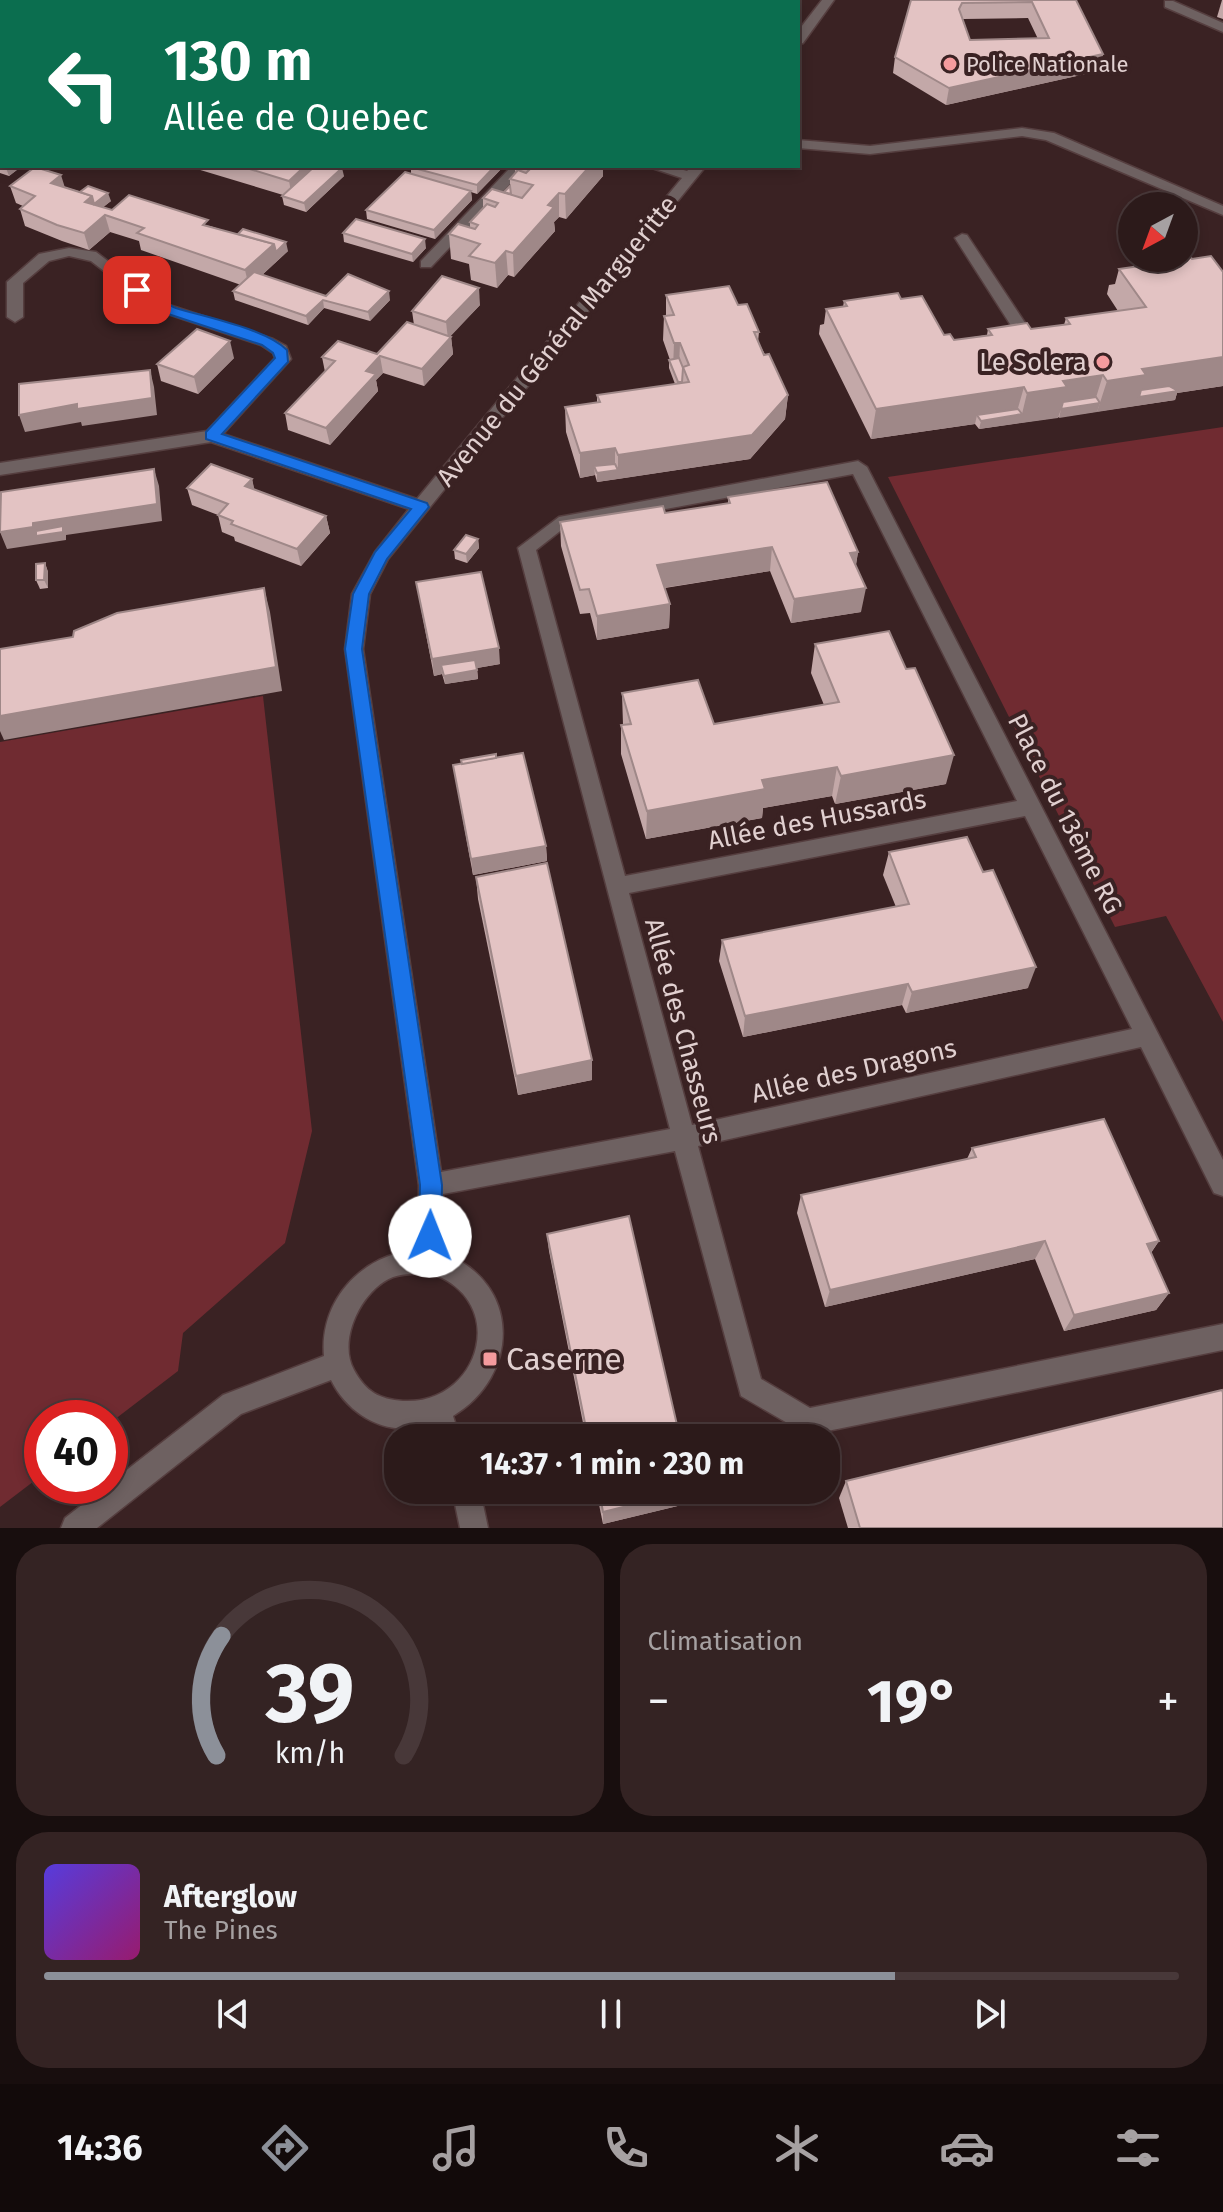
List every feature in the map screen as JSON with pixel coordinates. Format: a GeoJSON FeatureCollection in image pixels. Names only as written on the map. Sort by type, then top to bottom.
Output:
{"type":"FeatureCollection","features":[{"type":"Feature","properties":{"kind":"street"},"geometry":{"type":"LineString","coordinates":[[800,37],[828,0]]}},
{"type":"Feature","properties":{"kind":"street"},"geometry":{"type":"LineString","coordinates":[[1169,4],[1223,28]]}},
{"type":"Feature","properties":{"kind":"street"},"geometry":{"type":"LineString","coordinates":[[800,144],[870,150],[1022,132],[1036,134],[1062,141],[1223,211]]}},
{"type":"Feature","properties":{"kind":"street"},"geometry":{"type":"LineString","coordinates":[[426,264],[518,168]]}},
{"type":"Feature","properties":{"kind":"street"},"geometry":{"type":"LineString","coordinates":[[670,168],[695,171]]}},
{"type":"Feature","properties":{"kind":"street","name":"Avenue du Général Margueritte"},"geometry":{"type":"LineString","coordinates":[[430,1261],[431,1185],[354,649],[361,594],[381,556],[695,171]]}},
{"type":"Feature","properties":{"kind":"street"},"geometry":{"type":"LineString","coordinates":[[962,238],[1027,338]]}},
{"type":"Feature","properties":{"kind":"street"},"geometry":{"type":"LineString","coordinates":[[15,317],[15,282],[44,257],[69,252],[96,257],[158,306],[267,342],[280,350],[283,359],[212,436]]}},
{"type":"Feature","properties":{"kind":"street"},"geometry":{"type":"LineString","coordinates":[[0,469],[212,436],[421,507]]}},
{"type":"Feature","properties":{"kind":"street","name":"Place du 13ème RG"},"geometry":{"type":"LineString","coordinates":[[858,467],[1223,1185]]}},
{"type":"Feature","properties":{"kind":"street","name":"Allée des Chasseurs"},"geometry":{"type":"LineString","coordinates":[[858,467],[559,523],[527,548],[750,1387],[808,1422],[1223,1337]]}},
{"type":"Feature","properties":{"kind":"street","name":"Allée des Hussards"},"geometry":{"type":"LineString","coordinates":[[615,887],[1029,807]]}},
{"type":"Feature","properties":{"kind":"street","name":"Allée des Dragons"},"geometry":{"type":"LineString","coordinates":[[431,1185],[683,1138],[1147,1036]]}},
{"type":"Feature","properties":{"kind":"street"},"geometry":{"type":"LineString","coordinates":[[430,1261],[460,1272],[482,1296],[491,1328],[487,1362],[467,1393],[438,1412],[406,1418],[375,1411],[351,1392],[338,1364],[338,1324],[358,1288],[392,1266],[430,1261]]}},
{"type":"Feature","properties":{"kind":"street"},"geometry":{"type":"LineString","coordinates":[[75,1528],[232,1404],[338,1364]]}},
{"type":"Feature","properties":{"kind":"street"},"geometry":{"type":"LineString","coordinates":[[438,1412],[442,1424]]}},
{"type":"Feature","properties":{"kind":"street"},"geometry":{"type":"LineString","coordinates":[[469,1504],[474,1528]]}},
{"type":"Feature","properties":{"kind":"shaded area"},"geometry":{"type":"Polygon","coordinates":[[[1223,427],[1223,1022],[1166,916],[1115,927],[888,477],[1223,427]]]}},
{"type":"Feature","properties":{"kind":"shaded area"},"geometry":{"type":"Polygon","coordinates":[[[263,696],[312,1131],[285,1243],[183,1333],[178,1371],[128,1409],[128,1400],[24,1400],[24,1489],[0,1507],[0,742],[263,696]]]}},
{"type":"Feature","properties":{"kind":"building"},"geometry":{"type":"Polygon","coordinates":[[[911,0],[1076,0],[1103,54],[949,88],[895,57],[911,0]],[[1032,2],[962,3],[959,9],[970,40],[1049,38],[1032,2]]]}},
{"type":"Feature","properties":{"kind":"building"},"geometry":{"type":"Polygon","coordinates":[[[34,168],[38,168],[61,175],[51,183],[92,196],[85,202],[112,210],[129,195],[208,220],[203,225],[274,244],[245,270],[137,233],[144,228],[105,215],[84,233],[57,225],[20,209],[35,196],[10,186],[34,168]]]}},
{"type":"Feature","properties":{"kind":"building"},"geometry":{"type":"Polygon","coordinates":[[[247,168],[303,168],[289,181],[247,168]]]}},
{"type":"Feature","properties":{"kind":"building"},"geometry":{"type":"Polygon","coordinates":[[[313,168],[342,168],[304,203],[282,196],[313,168]]]}},
{"type":"Feature","properties":{"kind":"building"},"geometry":{"type":"Polygon","coordinates":[[[414,168],[493,168],[477,185],[414,168]]]}},
{"type":"Feature","properties":{"kind":"building"},"geometry":{"type":"Polygon","coordinates":[[[526,168],[588,168],[565,194],[559,193],[548,205],[554,207],[513,253],[506,251],[495,263],[469,256],[480,244],[449,234],[458,224],[475,229],[478,225],[470,222],[487,204],[495,207],[498,203],[483,198],[492,189],[522,198],[533,185],[510,179],[518,170],[526,173],[530,169],[526,168]]]}},
{"type":"Feature","properties":{"kind":"building"},"geometry":{"type":"Polygon","coordinates":[[[405,172],[471,191],[434,230],[366,210],[405,172]]]}},
{"type":"Feature","properties":{"kind":"building"},"geometry":{"type":"Polygon","coordinates":[[[88,186],[108,193],[94,204],[92,196],[80,192],[88,186]]]}},
{"type":"Feature","properties":{"kind":"building"},"geometry":{"type":"Polygon","coordinates":[[[356,219],[425,239],[412,254],[343,233],[356,219]]]}},
{"type":"Feature","properties":{"kind":"building"},"geometry":{"type":"Polygon","coordinates":[[[243,229],[286,242],[276,252],[274,244],[238,234],[243,229]]]}},
{"type":"Feature","properties":{"kind":"building","name":"Le Solera"},"geometry":{"type":"Polygon","coordinates":[[[1211,256],[1223,272],[1223,357],[1142,369],[1146,375],[1107,381],[1103,375],[1063,381],[1067,387],[1027,393],[1024,387],[876,409],[826,309],[847,306],[844,301],[898,293],[901,299],[922,296],[944,335],[950,334],[954,340],[992,335],[988,329],[1027,323],[1031,329],[1070,324],[1066,318],[1146,307],[1121,272],[1198,272],[1198,258],[1211,256]]]}},
{"type":"Feature","properties":{"kind":"building"},"geometry":{"type":"Polygon","coordinates":[[[254,272],[326,296],[348,274],[389,291],[368,312],[323,300],[306,316],[233,291],[254,272]]]}},
{"type":"Feature","properties":{"kind":"building"},"geometry":{"type":"Polygon","coordinates":[[[442,276],[479,288],[446,322],[412,311],[442,276]]]}},
{"type":"Feature","properties":{"kind":"building"},"geometry":{"type":"Polygon","coordinates":[[[729,286],[738,305],[747,304],[759,332],[754,332],[764,355],[769,354],[788,395],[752,435],[618,455],[615,448],[580,453],[565,407],[600,402],[597,395],[689,382],[683,367],[689,365],[680,343],[674,343],[664,316],[674,315],[666,295],[729,286]]]}},
{"type":"Feature","properties":{"kind":"building"},"geometry":{"type":"Polygon","coordinates":[[[407,322],[451,337],[422,369],[380,356],[366,371],[376,374],[326,428],[285,413],[335,361],[322,357],[338,341],[377,354],[407,322]]]}},
{"type":"Feature","properties":{"kind":"building"},"geometry":{"type":"Polygon","coordinates":[[[197,329],[230,341],[194,377],[157,364],[197,329]]]}},
{"type":"Feature","properties":{"kind":"building"},"geometry":{"type":"Polygon","coordinates":[[[679,358],[683,368],[682,382],[678,382],[669,360],[679,358]]]}},
{"type":"Feature","properties":{"kind":"building"},"geometry":{"type":"Polygon","coordinates":[[[150,370],[152,398],[77,409],[77,404],[19,415],[19,384],[150,370]]]}},
{"type":"Feature","properties":{"kind":"building"},"geometry":{"type":"Polygon","coordinates":[[[1169,386],[1178,391],[1139,397],[1141,390],[1169,386]]]}},
{"type":"Feature","properties":{"kind":"building"},"geometry":{"type":"Polygon","coordinates":[[[1096,397],[1100,403],[1061,409],[1063,402],[1096,397]]]}},
{"type":"Feature","properties":{"kind":"building"},"geometry":{"type":"Polygon","coordinates":[[[1018,409],[1022,414],[981,421],[977,415],[1018,409]]]}},
{"type":"Feature","properties":{"kind":"building"},"geometry":{"type":"Polygon","coordinates":[[[211,464],[252,479],[245,486],[326,516],[297,549],[231,524],[233,521],[218,515],[228,504],[187,488],[211,464]]]}},
{"type":"Feature","properties":{"kind":"building"},"geometry":{"type":"Polygon","coordinates":[[[615,464],[618,470],[597,473],[594,466],[615,464]]]}},
{"type":"Feature","properties":{"kind":"building"},"geometry":{"type":"Polygon","coordinates":[[[154,469],[157,504],[33,523],[33,527],[0,532],[1,492],[154,469]]]}},
{"type":"Feature","properties":{"kind":"building"},"geometry":{"type":"Polygon","coordinates":[[[827,482],[858,552],[850,553],[866,588],[794,599],[772,547],[657,565],[670,604],[597,616],[589,589],[580,590],[560,522],[663,506],[665,513],[730,503],[728,497],[827,482]]]}},
{"type":"Feature","properties":{"kind":"building"},"geometry":{"type":"Polygon","coordinates":[[[63,526],[63,532],[36,536],[36,531],[63,526]]]}},
{"type":"Feature","properties":{"kind":"building"},"geometry":{"type":"Polygon","coordinates":[[[466,535],[478,539],[466,554],[454,550],[466,535]]]}},
{"type":"Feature","properties":{"kind":"building"},"geometry":{"type":"Polygon","coordinates":[[[45,563],[44,580],[36,580],[36,564],[45,563]]]}},
{"type":"Feature","properties":{"kind":"building"},"geometry":{"type":"Polygon","coordinates":[[[481,572],[499,648],[432,659],[416,582],[481,572]]]}},
{"type":"Feature","properties":{"kind":"building"},"geometry":{"type":"Polygon","coordinates":[[[264,588],[276,667],[0,716],[0,649],[73,637],[74,631],[117,613],[264,588]]]}},
{"type":"Feature","properties":{"kind":"building"},"geometry":{"type":"Polygon","coordinates":[[[889,631],[906,669],[915,668],[954,755],[841,776],[837,767],[762,780],[765,789],[647,811],[621,725],[631,724],[622,693],[698,680],[714,724],[839,702],[815,644],[889,631]]]}},
{"type":"Feature","properties":{"kind":"building"},"geometry":{"type":"Polygon","coordinates":[[[475,660],[477,670],[444,676],[441,665],[475,660]]]}},
{"type":"Feature","properties":{"kind":"building"},"geometry":{"type":"Polygon","coordinates":[[[523,753],[546,846],[471,859],[453,765],[523,753]]]}},
{"type":"Feature","properties":{"kind":"building"},"geometry":{"type":"Polygon","coordinates":[[[496,754],[496,758],[462,764],[461,760],[496,754]]]}},
{"type":"Feature","properties":{"kind":"building"},"geometry":{"type":"Polygon","coordinates":[[[967,837],[983,872],[993,870],[1036,967],[912,992],[908,984],[745,1016],[722,940],[909,904],[889,852],[967,837]]]}},
{"type":"Feature","properties":{"kind":"building"},"geometry":{"type":"Polygon","coordinates":[[[547,863],[592,1060],[516,1076],[476,877],[547,863]]]}},
{"type":"Feature","properties":{"kind":"building"},"geometry":{"type":"Polygon","coordinates":[[[1104,1119],[1159,1241],[1147,1244],[1169,1293],[1074,1315],[1045,1241],[830,1290],[801,1195],[976,1157],[972,1148],[1104,1119]]]}},
{"type":"Feature","properties":{"kind":"building"},"geometry":{"type":"Polygon","coordinates":[[[629,1216],[677,1424],[585,1424],[547,1234],[629,1216]]]}},
{"type":"Feature","properties":{"kind":"building"},"geometry":{"type":"Polygon","coordinates":[[[1222,1390],[1223,1528],[860,1528],[846,1481],[1222,1390]]]}},
{"type":"Feature","properties":{"kind":"building"},"geometry":{"type":"Polygon","coordinates":[[[602,1504],[635,1504],[603,1512],[602,1504]]]}},
{"type":"Feature","properties":{"kind":"place","name":"Police Nationale"},"geometry":{"type":"Point","coordinates":[950,64]}},
{"type":"Feature","properties":{"kind":"place","name":"Le Solera"},"geometry":{"type":"Point","coordinates":[1103,362]}},
{"type":"Feature","properties":{"kind":"place","name":"Caserne"},"geometry":{"type":"Point","coordinates":[490,1359]}},
{"type":"Feature","properties":{"kind":"route"},"geometry":{"type":"LineString","coordinates":[[137,290],[158,306],[267,342],[280,350],[283,359],[212,436],[421,507],[381,556],[361,594],[354,649],[431,1185],[430,1236]]}}]}
